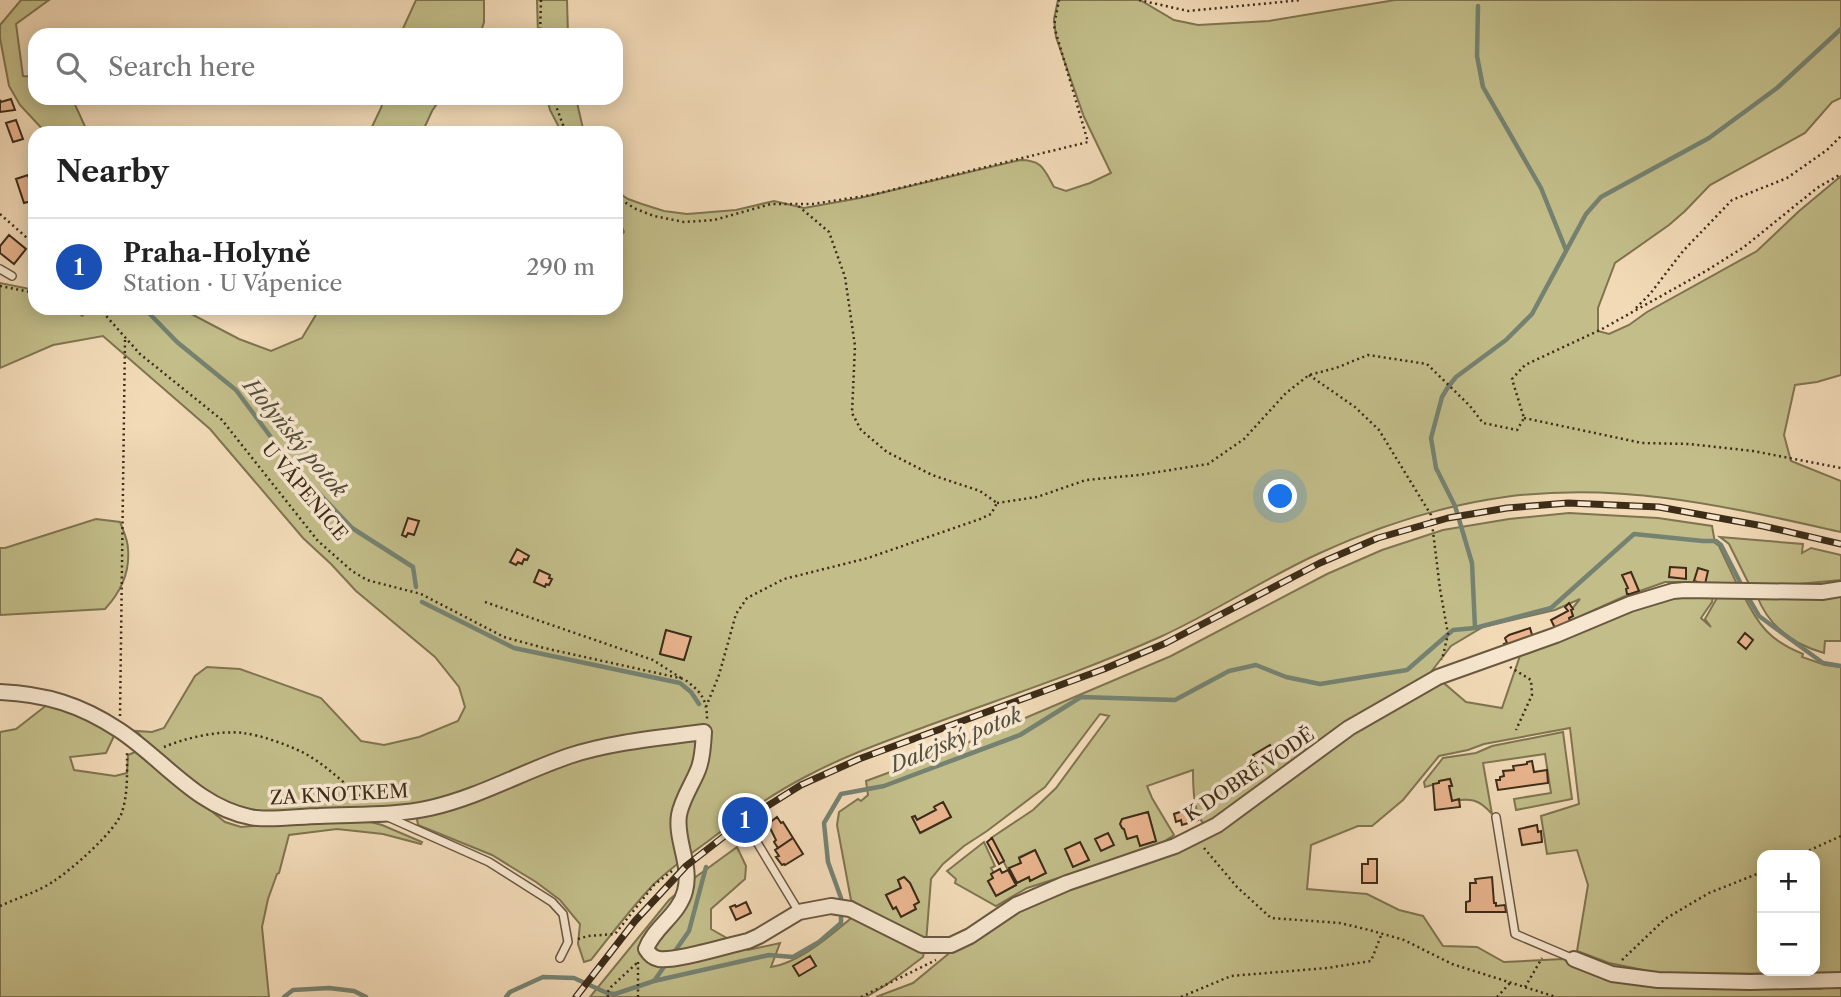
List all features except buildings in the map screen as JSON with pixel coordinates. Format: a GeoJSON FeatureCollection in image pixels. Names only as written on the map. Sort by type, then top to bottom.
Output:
{"type":"FeatureCollection","features":[{"type":"Feature","properties":{"kind":"street","name":"K DOBRÉ VODĚ"},"geometry":{"type":"LineString","coordinates":[[951,945],[970,936],[1016,905],[1067,883],[1175,846],[1217,825],[1349,728],[1438,677],[1556,635],[1630,604],[1673,592],[1822,592],[1841,589]]}},
{"type":"Feature","properties":{"kind":"street","name":"ZA KNOTKEM"},"geometry":{"type":"LineString","coordinates":[[0,692],[34,695],[74,705],[120,731],[204,799],[221,808],[252,818],[400,813],[430,808],[482,792],[570,756],[633,741],[704,732]]}},
{"type":"Feature","properties":{"kind":"street"},"geometry":{"type":"LineString","coordinates":[[704,732],[700,768],[682,804],[679,817],[687,876],[685,891],[668,920],[649,942],[643,958],[671,958],[748,941],[799,912],[831,906],[850,909],[922,945],[951,945]]}},
{"type":"Feature","properties":{"kind":"street"},"geometry":{"type":"LineString","coordinates":[[1574,960],[1612,974],[1671,980],[1841,980]]}},
{"type":"Feature","properties":{"kind":"lane"},"geometry":{"type":"LineString","coordinates":[[0,269],[12,276]]}},
{"type":"Feature","properties":{"kind":"lane"},"geometry":{"type":"LineString","coordinates":[[378,813],[489,862],[552,902],[563,914],[568,942],[560,958]]}},
{"type":"Feature","properties":{"kind":"lane"},"geometry":{"type":"LineString","coordinates":[[1496,817],[1515,933],[1574,960]]}},
{"type":"Feature","properties":{"kind":"lane"},"geometry":{"type":"LineString","coordinates":[[752,834],[799,912]]}},
{"type":"Feature","properties":{"kind":"path"},"geometry":{"type":"LineString","coordinates":[[540,28],[541,0]]}},
{"type":"Feature","properties":{"kind":"path"},"geometry":{"type":"LineString","coordinates":[[623,201],[654,216],[684,222],[714,220],[771,204],[796,205],[872,195],[1088,142],[1054,26],[1059,0]]}},
{"type":"Feature","properties":{"kind":"path"},"geometry":{"type":"LineString","coordinates":[[1139,0],[1188,11],[1302,0]]}},
{"type":"Feature","properties":{"kind":"path"},"geometry":{"type":"LineString","coordinates":[[556,105],[563,126]]}},
{"type":"Feature","properties":{"kind":"path"},"geometry":{"type":"LineString","coordinates":[[1632,313],[1683,251],[1732,200],[1787,178],[1827,150],[1841,136]]}},
{"type":"Feature","properties":{"kind":"path"},"geometry":{"type":"LineString","coordinates":[[796,205],[829,232],[845,276],[855,346],[852,413],[861,430],[887,452],[932,475],[981,491],[997,503],[1037,497],[1086,480],[1208,464],[1244,439],[1286,393],[1309,375],[1368,355],[1427,365],[1470,406],[1483,423],[1517,430],[1524,418],[1511,380],[1525,365],[1602,329],[1706,271],[1744,247],[1817,188],[1841,174]]}},
{"type":"Feature","properties":{"kind":"path"},"geometry":{"type":"LineString","coordinates":[[0,214],[28,240]]}},
{"type":"Feature","properties":{"kind":"path"},"geometry":{"type":"LineString","coordinates":[[0,286],[28,292]]}},
{"type":"Feature","properties":{"kind":"path","name":"U VÁPENICE"},"geometry":{"type":"LineString","coordinates":[[105,315],[140,354],[222,420],[318,541],[352,571],[367,580],[421,594],[505,636],[544,648],[684,679]]}},
{"type":"Feature","properties":{"kind":"path"},"geometry":{"type":"LineString","coordinates":[[0,906],[54,882],[97,845],[115,825],[122,812],[127,779],[127,749],[120,731],[125,337]]}},
{"type":"Feature","properties":{"kind":"path"},"geometry":{"type":"LineString","coordinates":[[1309,375],[1354,407],[1379,430],[1431,515],[1448,634],[1438,677]]}},
{"type":"Feature","properties":{"kind":"path"},"geometry":{"type":"LineString","coordinates":[[1524,418],[1642,443],[1689,444],[1753,451],[1841,468]]}},
{"type":"Feature","properties":{"kind":"path"},"geometry":{"type":"LineString","coordinates":[[706,707],[719,675],[736,614],[747,598],[783,579],[868,558],[979,519],[991,514],[997,503]]}},
{"type":"Feature","properties":{"kind":"path"},"geometry":{"type":"LineString","coordinates":[[485,602],[653,660],[699,690],[707,715],[704,732]]}},
{"type":"Feature","properties":{"kind":"path"},"geometry":{"type":"LineString","coordinates":[[1491,658],[1531,680],[1532,695],[1516,730]]}},
{"type":"Feature","properties":{"kind":"path"},"geometry":{"type":"LineString","coordinates":[[148,754],[174,743],[223,732],[244,733],[305,754],[337,777],[378,813]]}},
{"type":"Feature","properties":{"kind":"path"},"geometry":{"type":"LineString","coordinates":[[1195,836],[1237,887],[1270,918],[1340,923],[1381,933],[1404,940],[1452,964],[1556,997]]}},
{"type":"Feature","properties":{"kind":"path"},"geometry":{"type":"LineString","coordinates":[[1810,850],[1841,836]]}},
{"type":"Feature","properties":{"kind":"path"},"geometry":{"type":"LineString","coordinates":[[588,936],[614,934],[654,886],[685,860]]}},
{"type":"Feature","properties":{"kind":"path"},"geometry":{"type":"LineString","coordinates":[[1612,974],[1623,959],[1665,919],[1709,893],[1757,874]]}},
{"type":"Feature","properties":{"kind":"path"},"geometry":{"type":"LineString","coordinates":[[1181,997],[1231,976],[1327,968],[1371,961],[1381,933]]}},
{"type":"Feature","properties":{"kind":"path"},"geometry":{"type":"LineString","coordinates":[[861,997],[937,959],[951,945]]}},
{"type":"Feature","properties":{"kind":"path"},"geometry":{"type":"LineString","coordinates":[[1525,987],[1547,949]]}},
{"type":"Feature","properties":{"kind":"path"},"geometry":{"type":"LineString","coordinates":[[608,997],[607,993],[611,987],[643,958]]}},
{"type":"Feature","properties":{"kind":"path"},"geometry":{"type":"LineString","coordinates":[[638,997],[643,958]]}},
{"type":"Feature","properties":{"kind":"path"},"geometry":{"type":"LineString","coordinates":[[1497,997],[1511,982]]}},
{"type":"Feature","properties":{"kind":"shaded area"},"geometry":{"type":"Polygon","coordinates":[[[21,0],[49,0],[16,24],[23,76],[28,76],[28,105],[75,105],[85,126],[40,126],[20,105],[9,86],[0,25],[21,0]]]}},
{"type":"Feature","properties":{"kind":"shaded area"},"geometry":{"type":"Polygon","coordinates":[[[416,0],[484,0],[482,28],[403,28],[416,0]]]}},
{"type":"Feature","properties":{"kind":"shaded area"},"geometry":{"type":"Polygon","coordinates":[[[537,0],[567,0],[568,28],[538,28],[537,0]]]}},
{"type":"Feature","properties":{"kind":"shaded area"},"geometry":{"type":"Polygon","coordinates":[[[1058,0],[1140,0],[1174,20],[1198,25],[1269,21],[1395,0],[1841,0],[1841,98],[1832,102],[1805,133],[1710,185],[1669,225],[1615,263],[1598,308],[1598,331],[1609,334],[1629,325],[1647,312],[1757,251],[1841,176],[1841,375],[1795,385],[1784,435],[1791,461],[1841,481],[1841,532],[1674,499],[1591,492],[1548,493],[1481,501],[1387,526],[1300,563],[1160,637],[865,749],[792,784],[742,816],[666,873],[637,903],[591,960],[584,962],[578,944],[580,924],[560,900],[492,855],[418,825],[415,808],[294,813],[235,812],[165,761],[136,731],[152,732],[164,728],[195,676],[207,667],[240,669],[321,698],[361,741],[384,745],[419,737],[458,721],[465,707],[459,687],[435,657],[356,591],[303,538],[210,429],[103,336],[53,345],[0,368],[0,283],[28,289],[28,315],[193,315],[239,339],[271,351],[302,338],[316,315],[623,315],[623,196],[664,211],[687,214],[736,210],[774,201],[804,208],[860,198],[1020,160],[1038,164],[1054,187],[1066,191],[1111,173],[1084,117],[1056,37],[1054,19],[1058,0]],[[666,631],[660,654],[684,660],[690,637],[666,631]]]}},
{"type":"Feature","properties":{"kind":"shaded area"},"geometry":{"type":"Polygon","coordinates":[[[382,105],[436,105],[425,126],[372,126],[382,105]]]}},
{"type":"Feature","properties":{"kind":"shaded area"},"geometry":{"type":"Polygon","coordinates":[[[549,105],[578,105],[582,126],[558,126],[549,105]]]}},
{"type":"Feature","properties":{"kind":"shaded area"},"geometry":{"type":"Polygon","coordinates":[[[1569,513],[1658,518],[1712,526],[1715,543],[1719,546],[1737,584],[1704,586],[1692,582],[1665,582],[1570,621],[1569,618],[1573,616],[1571,610],[1580,599],[1555,610],[1483,627],[1451,646],[1431,672],[1466,702],[1502,708],[1523,647],[1630,604],[1714,590],[1712,602],[1701,618],[1711,627],[1705,619],[1717,598],[1716,595],[1743,594],[1766,631],[1782,644],[1803,654],[1802,657],[1841,667],[1841,974],[1820,974],[1820,850],[1757,850],[1757,974],[1658,973],[1609,963],[1577,951],[1588,885],[1577,850],[1547,854],[1541,816],[1579,804],[1570,728],[1484,744],[1439,756],[1403,800],[1372,826],[1358,826],[1311,845],[1307,889],[1367,894],[1399,910],[1423,916],[1443,946],[1477,947],[1504,962],[1563,959],[1609,981],[1821,989],[1822,986],[1841,985],[1841,997],[876,997],[913,983],[970,936],[1016,905],[1195,836],[1313,746],[1206,827],[1196,808],[1193,770],[1147,786],[1174,835],[1156,847],[1027,888],[996,906],[955,883],[956,879],[947,871],[984,842],[995,866],[991,868],[993,878],[988,881],[996,896],[1016,885],[991,838],[1033,810],[1056,788],[1109,716],[1100,714],[1045,787],[964,846],[943,864],[931,879],[926,943],[851,900],[837,825],[839,812],[868,795],[866,781],[950,750],[1171,656],[1327,574],[1382,550],[1443,530],[1569,513]],[[943,802],[935,806],[936,810],[917,820],[915,816],[912,817],[921,833],[951,817],[943,802]],[[1148,812],[1122,819],[1122,828],[1137,836],[1140,845],[1156,841],[1148,812]],[[1035,850],[1019,857],[1021,863],[1010,868],[1017,883],[1029,877],[1030,880],[1043,867],[1035,850]],[[904,877],[898,880],[901,888],[886,895],[893,909],[919,902],[910,883],[904,877]]]}},
{"type":"Feature","properties":{"kind":"shaded area"},"geometry":{"type":"Polygon","coordinates":[[[96,519],[120,522],[128,546],[123,582],[105,609],[0,615],[0,548],[96,519]]]}},
{"type":"Feature","properties":{"kind":"shaded area"},"geometry":{"type":"Polygon","coordinates":[[[1720,537],[1803,544],[1802,553],[1811,548],[1841,555],[1841,580],[1798,584],[1749,584],[1729,544],[1720,537]]]}},
{"type":"Feature","properties":{"kind":"shaded area"},"geometry":{"type":"Polygon","coordinates":[[[1841,591],[1841,641],[1825,641],[1824,653],[1802,645],[1783,633],[1768,617],[1757,596],[1841,591]]]}},
{"type":"Feature","properties":{"kind":"shaded area"},"geometry":{"type":"Polygon","coordinates":[[[48,704],[99,721],[114,736],[106,753],[70,757],[74,770],[115,776],[127,773],[128,755],[135,752],[225,822],[241,827],[356,818],[382,825],[422,842],[421,844],[383,834],[337,829],[289,835],[279,873],[268,899],[262,927],[269,997],[0,997],[0,732],[16,729],[48,704]]]}},
{"type":"Feature","properties":{"kind":"shaded area"},"geometry":{"type":"Polygon","coordinates":[[[1563,732],[1572,799],[1516,810],[1514,799],[1551,793],[1545,754],[1483,763],[1492,814],[1474,801],[1452,801],[1450,779],[1425,787],[1424,782],[1443,758],[1476,753],[1492,746],[1563,732]]]}},
{"type":"Feature","properties":{"kind":"shaded area"},"geometry":{"type":"Polygon","coordinates":[[[737,847],[746,866],[745,879],[711,909],[711,929],[748,950],[780,943],[771,967],[794,960],[857,913],[924,952],[923,957],[866,997],[590,997],[669,900],[737,847]]]}},
{"type":"Feature","properties":{"kind":"waterway"},"geometry":{"type":"LineString","coordinates":[[1478,6],[1477,56],[1483,87],[1541,188],[1566,250]]}},
{"type":"Feature","properties":{"kind":"waterway"},"geometry":{"type":"LineString","coordinates":[[1475,628],[1472,563],[1455,506],[1436,468],[1431,438],[1442,397],[1448,387],[1456,377],[1506,340],[1532,314],[1586,214],[1601,197],[1709,138],[1777,88],[1841,29]]}},
{"type":"Feature","properties":{"kind":"waterway","name":"Holyňský potok"},"geometry":{"type":"LineString","coordinates":[[151,315],[177,342],[236,390],[290,463],[352,528],[413,567],[416,587]]}},
{"type":"Feature","properties":{"kind":"waterway","name":"Dalejský potok"},"geometry":{"type":"LineString","coordinates":[[506,997],[510,992],[543,977],[574,978],[615,994],[654,981],[769,955],[793,957],[819,942],[841,923],[841,898],[828,862],[824,823],[841,794],[884,786],[1020,735],[1081,697],[1175,700],[1229,671],[1256,665],[1286,677],[1320,684],[1407,670],[1453,630],[1475,628],[1551,608],[1634,534],[1716,541],[1721,545],[1741,584]]}},
{"type":"Feature","properties":{"kind":"waterway","name":"Dalejský potok"},"geometry":{"type":"LineString","coordinates":[[1749,599],[1759,616],[1823,663],[1841,666]]}},
{"type":"Feature","properties":{"kind":"waterway","name":"Holyňský potok"},"geometry":{"type":"LineString","coordinates":[[422,602],[514,648],[680,683],[691,692],[699,704]]}},
{"type":"Feature","properties":{"kind":"waterway","name":"Holyňský potok"},"geometry":{"type":"LineString","coordinates":[[673,954],[689,931],[706,867]]}},
{"type":"Feature","properties":{"kind":"waterway","name":"Holyňský potok"},"geometry":{"type":"LineString","coordinates":[[654,981],[666,964]]}},
{"type":"Feature","properties":{"kind":"waterway","name":"Dalejský potok"},"geometry":{"type":"LineString","coordinates":[[284,997],[293,990],[329,988],[354,991],[366,997]]}},
{"type":"Feature","properties":{"kind":"railway"},"geometry":{"type":"LineString","coordinates":[[576,997],[635,921],[686,866],[745,820],[801,785],[859,759],[1104,669],[1166,643],[1320,563],[1378,538],[1448,518],[1507,508],[1568,503],[1659,507],[1841,544]]}},
{"type":"Feature","properties":{"kind":"place","name":"Praha-Holyně"},"geometry":{"type":"Point","coordinates":[745,820]}}]}
